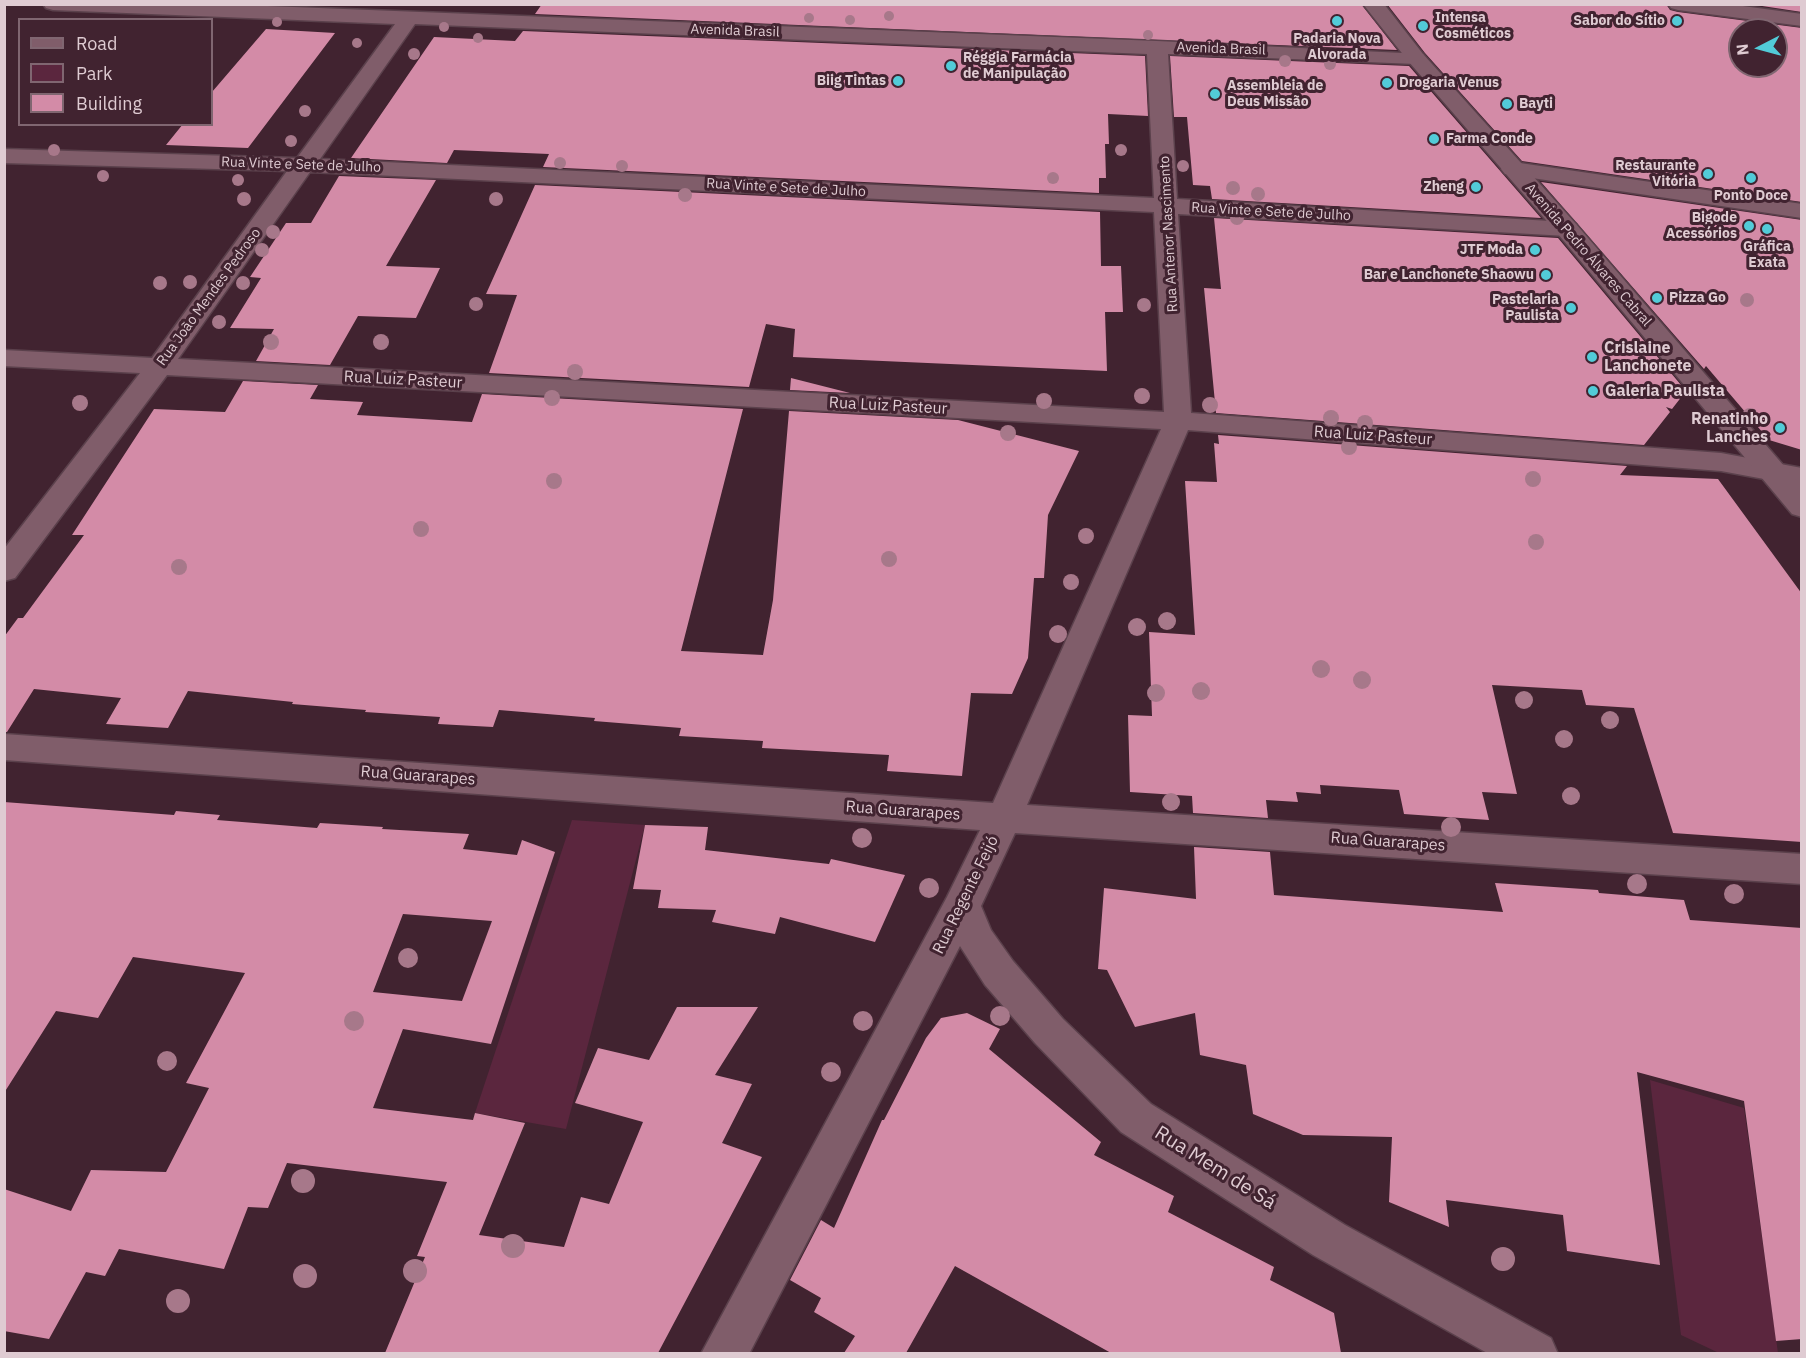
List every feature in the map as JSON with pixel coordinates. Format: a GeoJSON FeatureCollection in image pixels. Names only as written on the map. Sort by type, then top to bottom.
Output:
{"type":"FeatureCollection","features":[{"type":"Feature","properties":{"kind":"street","name":"Avenida Brasil"},"geometry":{"type":"LineString","coordinates":[[54,4],[255,9],[409,18],[1416,58]]}},
{"type":"Feature","properties":{"kind":"street","name":"Avenida Pedro Álvares Cabral"},"geometry":{"type":"LineString","coordinates":[[1373,4],[1416,58],[1567,229],[1802,507]]}},
{"type":"Feature","properties":{"kind":"street"},"geometry":{"type":"LineString","coordinates":[[1678,4],[1802,20]]}},
{"type":"Feature","properties":{"kind":"street","name":"Rua João Mendes Pedroso"},"geometry":{"type":"LineString","coordinates":[[4,572],[159,367],[409,18]]}},
{"type":"Feature","properties":{"kind":"street","name":"Rua Antenor Nascimento"},"geometry":{"type":"LineString","coordinates":[[1157,47],[1168,206],[1178,421]]}},
{"type":"Feature","properties":{"kind":"street","name":"Rua Vinte e Sete de Julho"},"geometry":{"type":"LineString","coordinates":[[4,156],[304,165],[1168,206],[1567,229]]}},
{"type":"Feature","properties":{"kind":"street"},"geometry":{"type":"LineString","coordinates":[[1513,169],[1802,211]]}},
{"type":"Feature","properties":{"kind":"street","name":"Rua Luiz Pasteur"},"geometry":{"type":"LineString","coordinates":[[4,358],[1178,421],[1721,462],[1770,469],[1802,477]]}},
{"type":"Feature","properties":{"kind":"street","name":"Rua Regente Feijó"},"geometry":{"type":"LineString","coordinates":[[724,1353],[962,906],[1004,818],[1178,421]]}},
{"type":"Feature","properties":{"kind":"street","name":"Rua Guararapes"},"geometry":{"type":"LineString","coordinates":[[4,747],[1004,818],[1802,868]]}},
{"type":"Feature","properties":{"kind":"street","name":"Rua Mem de Sá"},"geometry":{"type":"LineString","coordinates":[[962,906],[976,939],[999,973],[1049,1031],[1136,1118],[1329,1240],[1535,1353]]}},
{"type":"Feature","properties":{"kind":"green space"},"geometry":{"type":"Polygon","coordinates":[[[572,820],[645,825],[566,1129],[475,1113],[572,820]]]}},
{"type":"Feature","properties":{"kind":"green space"},"geometry":{"type":"Polygon","coordinates":[[[1650,1080],[1744,1108],[1778,1353],[1719,1353],[1681,1335],[1650,1080]]]}},
{"type":"Feature","properties":{"kind":"building"},"geometry":{"type":"Polygon","coordinates":[[[542,4],[1361,4],[1397,50],[535,14],[542,4]]]}},
{"type":"Feature","properties":{"kind":"building"},"geometry":{"type":"Polygon","coordinates":[[[1387,4],[1666,4],[1670,10],[1678,12],[1728,18],[1728,78],[1788,78],[1788,26],[1802,28],[1802,202],[1522,161],[1425,53],[1387,4]]]}},
{"type":"Feature","properties":{"kind":"building"},"geometry":{"type":"Polygon","coordinates":[[[1749,4],[1802,4],[1802,12],[1749,4]]]}},
{"type":"Feature","properties":{"kind":"building"},"geometry":{"type":"Polygon","coordinates":[[[266,29],[335,33],[248,148],[166,145],[181,126],[213,126],[213,91],[266,29]]]}},
{"type":"Feature","properties":{"kind":"building"},"geometry":{"type":"Polygon","coordinates":[[[523,31],[1145,56],[1148,116],[1108,114],[1109,144],[1105,144],[1106,178],[1099,178],[1099,193],[543,167],[549,154],[454,150],[447,163],[351,158],[434,37],[515,41],[523,31]]]}},
{"type":"Feature","properties":{"kind":"building"},"geometry":{"type":"Polygon","coordinates":[[[1170,56],[1409,66],[1541,218],[1212,199],[1210,186],[1193,185],[1187,117],[1174,117],[1170,56]]]}},
{"type":"Feature","properties":{"kind":"building"},"geometry":{"type":"Polygon","coordinates":[[[339,176],[436,180],[386,266],[440,268],[416,318],[358,316],[330,365],[256,361],[274,329],[230,328],[261,278],[250,277],[286,223],[311,223],[339,176]]]}},
{"type":"Feature","properties":{"kind":"building"},"geometry":{"type":"Polygon","coordinates":[[[1541,182],[1802,220],[1802,450],[1769,440],[1541,182]]]}},
{"type":"Feature","properties":{"kind":"building"},"geometry":{"type":"Polygon","coordinates":[[[535,185],[1100,212],[1101,266],[1121,266],[1123,312],[1105,312],[1107,371],[793,357],[795,329],[766,324],[749,387],[489,373],[517,295],[486,294],[535,185]]]}},
{"type":"Feature","properties":{"kind":"building"},"geometry":{"type":"Polygon","coordinates":[[[1214,218],[1558,238],[1686,391],[1672,409],[1666,407],[1670,412],[1644,445],[1216,413],[1204,288],[1221,289],[1214,218]]]}},
{"type":"Feature","properties":{"kind":"building"},"geometry":{"type":"Polygon","coordinates":[[[791,378],[850,393],[790,390],[791,378]]]}},
{"type":"Feature","properties":{"kind":"building"},"geometry":{"type":"Polygon","coordinates":[[[243,381],[318,385],[310,399],[363,402],[357,415],[472,422],[482,394],[743,409],[681,651],[763,655],[773,600],[789,411],[958,420],[1079,451],[1048,515],[1044,578],[1034,578],[1028,658],[1012,694],[971,693],[962,776],[887,771],[889,755],[762,748],[763,741],[679,736],[681,728],[594,721],[595,718],[499,710],[493,727],[438,724],[440,717],[365,712],[366,710],[292,704],[293,702],[188,691],[168,728],[106,724],[121,698],[34,689],[7,732],[4,732],[4,637],[18,618],[23,618],[84,535],[72,535],[154,409],[225,412],[243,381]]]}},
{"type":"Feature","properties":{"kind":"building"},"geometry":{"type":"Polygon","coordinates":[[[1218,435],[1627,466],[1620,475],[1718,479],[1802,594],[1802,842],[1673,833],[1634,708],[1586,705],[1582,690],[1492,685],[1517,794],[1482,792],[1489,820],[1404,814],[1399,790],[1320,785],[1321,794],[1296,792],[1298,802],[1266,800],[1268,818],[1193,813],[1192,796],[1130,792],[1128,715],[1152,716],[1149,632],[1195,635],[1185,481],[1217,482],[1214,443],[1219,444],[1218,435]]]}},
{"type":"Feature","properties":{"kind":"building"},"geometry":{"type":"Polygon","coordinates":[[[4,802],[174,815],[176,811],[220,815],[217,820],[317,828],[320,823],[469,834],[463,849],[517,855],[522,840],[555,852],[491,1044],[403,1029],[373,1108],[473,1120],[475,1113],[525,1123],[479,1235],[564,1247],[581,1197],[609,1204],[643,1122],[575,1103],[598,1048],[649,1060],[677,1007],[758,1007],[715,1075],[752,1084],[722,1143],[762,1157],[658,1353],[385,1353],[425,1257],[417,1256],[447,1182],[287,1163],[268,1208],[248,1207],[224,1269],[119,1249],[105,1276],[86,1272],[49,1339],[4,1331],[4,1189],[71,1211],[91,1170],[166,1172],[209,1088],[186,1083],[245,973],[133,957],[98,1018],[56,1011],[4,1093],[4,802]],[[403,914],[373,992],[462,1001],[492,921],[403,914]]]}},
{"type":"Feature","properties":{"kind":"building"},"geometry":{"type":"Polygon","coordinates":[[[645,825],[708,827],[705,850],[829,864],[831,859],[905,875],[875,942],[780,917],[775,934],[712,922],[716,910],[658,908],[661,890],[633,889],[645,825]]]}},
{"type":"Feature","properties":{"kind":"building"},"geometry":{"type":"Polygon","coordinates":[[[1194,847],[1270,852],[1274,895],[1503,912],[1495,883],[1598,890],[1599,893],[1684,900],[1690,920],[1802,928],[1802,1339],[1776,1341],[1744,1101],[1637,1072],[1660,1265],[1567,1251],[1563,1215],[1446,1200],[1449,1227],[1389,1202],[1392,1137],[1303,1135],[1253,1114],[1246,1065],[1200,1055],[1195,1013],[1135,1027],[1107,970],[1098,969],[1104,888],[1196,899],[1194,847]]]}},
{"type":"Feature","properties":{"kind":"building"},"geometry":{"type":"Polygon","coordinates":[[[967,1013],[1000,1029],[989,1049],[1101,1142],[1094,1155],[1174,1196],[1168,1212],[1274,1267],[1270,1280],[1334,1313],[1341,1353],[1111,1353],[955,1266],[906,1353],[844,1353],[855,1336],[814,1312],[821,1298],[790,1280],[821,1220],[834,1228],[882,1120],[926,1038],[941,1018],[967,1013]]]}},
{"type":"Feature","properties":{"kind":"place","name":"Padaria Nova Alvorada"},"geometry":{"type":"Point","coordinates":[1337,21]}},
{"type":"Feature","properties":{"kind":"place","name":"Sabor do Sítio"},"geometry":{"type":"Point","coordinates":[1677,21]}},
{"type":"Feature","properties":{"kind":"place","name":"Intensa Cosméticos"},"geometry":{"type":"Point","coordinates":[1423,26]}},
{"type":"Feature","properties":{"kind":"place","name":"Réggia Farmácia de Manipulação"},"geometry":{"type":"Point","coordinates":[951,66]}},
{"type":"Feature","properties":{"kind":"place","name":"Biig Tintas"},"geometry":{"type":"Point","coordinates":[898,81]}},
{"type":"Feature","properties":{"kind":"place","name":"Drogaria Venus"},"geometry":{"type":"Point","coordinates":[1387,83]}},
{"type":"Feature","properties":{"kind":"place","name":"Assembleia de Deus Missão"},"geometry":{"type":"Point","coordinates":[1215,94]}},
{"type":"Feature","properties":{"kind":"place","name":"Bayti"},"geometry":{"type":"Point","coordinates":[1507,104]}},
{"type":"Feature","properties":{"kind":"place","name":"Farma Conde"},"geometry":{"type":"Point","coordinates":[1434,139]}},
{"type":"Feature","properties":{"kind":"place","name":"Restaurante Vitória"},"geometry":{"type":"Point","coordinates":[1708,174]}},
{"type":"Feature","properties":{"kind":"place","name":"Ponto Doce"},"geometry":{"type":"Point","coordinates":[1751,178]}},
{"type":"Feature","properties":{"kind":"place","name":"Zheng"},"geometry":{"type":"Point","coordinates":[1476,187]}},
{"type":"Feature","properties":{"kind":"place","name":"Bigode Acessórios"},"geometry":{"type":"Point","coordinates":[1749,226]}},
{"type":"Feature","properties":{"kind":"place","name":"Gráfica Exata"},"geometry":{"type":"Point","coordinates":[1767,229]}},
{"type":"Feature","properties":{"kind":"place","name":"JTF Moda"},"geometry":{"type":"Point","coordinates":[1535,250]}},
{"type":"Feature","properties":{"kind":"place","name":"Bar e Lanchonete Shaowu"},"geometry":{"type":"Point","coordinates":[1546,275]}},
{"type":"Feature","properties":{"kind":"place","name":"Pizza Go"},"geometry":{"type":"Point","coordinates":[1657,298]}},
{"type":"Feature","properties":{"kind":"place","name":"Pastelaria Paulista"},"geometry":{"type":"Point","coordinates":[1571,308]}},
{"type":"Feature","properties":{"kind":"place","name":"Crislaine Lanchonete"},"geometry":{"type":"Point","coordinates":[1592,357]}},
{"type":"Feature","properties":{"kind":"place","name":"Galeria Paulista"},"geometry":{"type":"Point","coordinates":[1593,391]}},
{"type":"Feature","properties":{"kind":"place","name":"Renatinho Lanches"},"geometry":{"type":"Point","coordinates":[1780,428]}}]}
